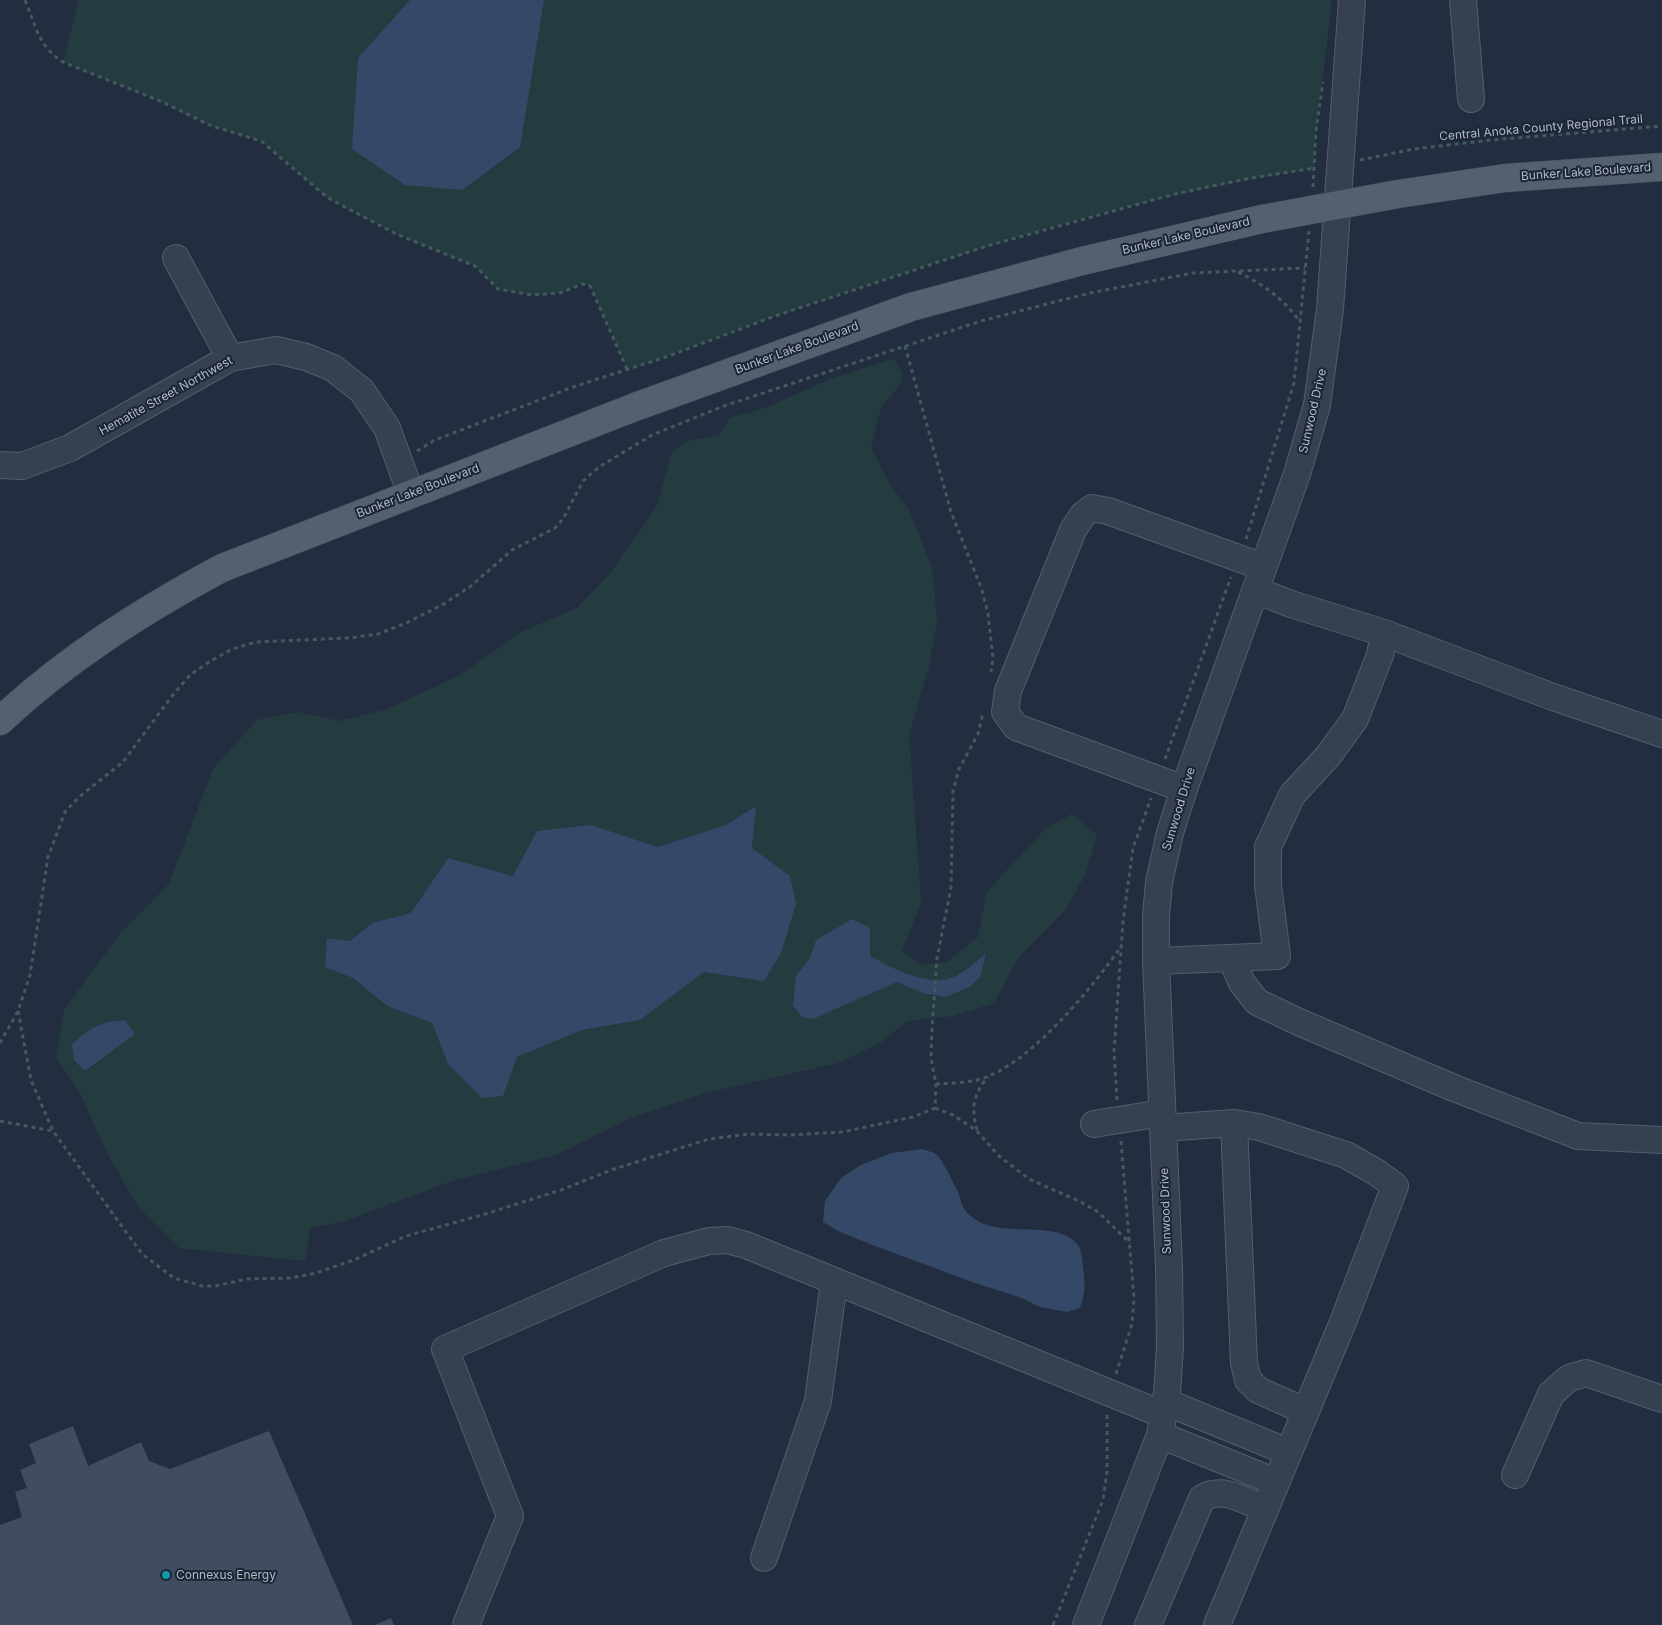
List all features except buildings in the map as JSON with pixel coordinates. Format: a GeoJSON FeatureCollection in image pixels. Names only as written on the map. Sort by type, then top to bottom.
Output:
{"type":"FeatureCollection","features":[{"type":"Feature","properties":{"kind":"main road","name":"Bunker Lake Boulevard"},"geometry":{"type":"LineString","coordinates":[[0,721],[86,650],[170,596],[231,565],[644,404],[911,307],[1082,261],[1200,232],[1398,194],[1505,178],[1662,167]]}},
{"type":"Feature","properties":{"kind":"street","name":"Sunwood Drive"},"geometry":{"type":"LineString","coordinates":[[1086,1625],[1164,1418],[1170,1347],[1156,961],[1159,882],[1170,833],[1184,789],[1306,447],[1317,404],[1330,309],[1352,0]]}},
{"type":"Feature","properties":{"kind":"street"},"geometry":{"type":"LineString","coordinates":[[1463,0],[1471,99]]}},
{"type":"Feature","properties":{"kind":"street"},"geometry":{"type":"LineString","coordinates":[[176,258],[230,358]]}},
{"type":"Feature","properties":{"kind":"street","name":"Hematite Street Northwest"},"geometry":{"type":"LineString","coordinates":[[0,465],[22,466],[70,448],[230,358],[276,350],[306,357],[333,368],[362,391],[376,408],[387,428],[411,494]]}},
{"type":"Feature","properties":{"kind":"street"},"geometry":{"type":"LineString","coordinates":[[1184,789],[1016,727],[1005,712],[1008,691],[1073,530],[1083,515],[1092,508],[1108,511],[1259,579],[1291,604],[1384,633],[1553,697],[1662,734]]}},
{"type":"Feature","properties":{"kind":"street"},"geometry":{"type":"LineString","coordinates":[[1156,961],[1277,956],[1268,885],[1268,847],[1292,795],[1328,756],[1355,719],[1380,655],[1384,633]]}},
{"type":"Feature","properties":{"kind":"street"},"geometry":{"type":"LineString","coordinates":[[1231,958],[1242,983],[1257,1002],[1301,1023],[1454,1088],[1578,1136],[1662,1140]]}},
{"type":"Feature","properties":{"kind":"street"},"geometry":{"type":"LineString","coordinates":[[1094,1124],[1163,1121],[1259,1127],[1346,1155],[1376,1172],[1395,1186],[1217,1625]]}},
{"type":"Feature","properties":{"kind":"street"},"geometry":{"type":"LineString","coordinates":[[1234,1124],[1244,1364],[1248,1380],[1258,1390],[1305,1411]]}},
{"type":"Feature","properties":{"kind":"street"},"geometry":{"type":"LineString","coordinates":[[466,1625],[510,1516],[445,1349],[664,1252],[709,1241],[727,1240],[746,1245],[1164,1418],[1276,1482]]}},
{"type":"Feature","properties":{"kind":"street"},"geometry":{"type":"LineString","coordinates":[[764,1558],[818,1401],[834,1281]]}},
{"type":"Feature","properties":{"kind":"street"},"geometry":{"type":"LineString","coordinates":[[1515,1475],[1551,1394],[1569,1378],[1586,1373],[1662,1399]]}},
{"type":"Feature","properties":{"kind":"street"},"geometry":{"type":"LineString","coordinates":[[1164,1418],[1288,1452]]}},
{"type":"Feature","properties":{"kind":"street"},"geometry":{"type":"LineString","coordinates":[[1148,1625],[1202,1498],[1213,1492],[1229,1494],[1265,1509]]}},
{"type":"Feature","properties":{"kind":"path"},"geometry":{"type":"LineString","coordinates":[[25,0],[41,42],[55,57],[63,62],[173,107],[212,126],[261,141],[271,147],[305,181],[328,198],[396,234],[476,266],[498,289],[531,295],[560,293],[582,284],[590,286],[627,369]]}},
{"type":"Feature","properties":{"kind":"path","name":"Central Anoka County Regional Trail"},"geometry":{"type":"LineString","coordinates":[[1364,159],[1414,149],[1491,140],[1662,126]]}},
{"type":"Feature","properties":{"kind":"path"},"geometry":{"type":"LineString","coordinates":[[400,462],[436,440],[775,316],[920,268],[1068,222],[1184,192],[1251,178],[1314,169]]}},
{"type":"Feature","properties":{"kind":"path"},"geometry":{"type":"LineString","coordinates":[[0,1043],[18,1011],[30,975],[48,857],[65,812],[79,797],[123,762],[190,675],[232,649],[256,642],[349,638],[378,634],[404,624],[442,605],[471,586],[512,550],[555,528],[563,519],[584,482],[598,467],[652,435],[724,406],[981,321],[1090,293],[1193,273],[1304,268],[1308,243]]}},
{"type":"Feature","properties":{"kind":"path"},"geometry":{"type":"LineString","coordinates":[[1238,272],[1266,287],[1278,296],[1300,322]]}},
{"type":"Feature","properties":{"kind":"path"},"geometry":{"type":"LineString","coordinates":[[904,346],[951,512],[982,590],[988,614],[993,658],[990,677]]}},
{"type":"Feature","properties":{"kind":"path"},"geometry":{"type":"LineString","coordinates":[[934,1108],[936,1084],[932,1058],[932,1028],[937,958],[951,888],[953,792],[959,769],[978,734],[985,705]]}},
{"type":"Feature","properties":{"kind":"path"},"geometry":{"type":"LineString","coordinates":[[977,1131],[973,1101],[981,1086],[989,1076],[1016,1059],[1074,1007],[1098,979],[1120,948]]}},
{"type":"Feature","properties":{"kind":"path"},"geometry":{"type":"LineString","coordinates":[[18,1011],[31,1080],[53,1132],[142,1254],[174,1278],[188,1284],[215,1286],[247,1279],[291,1278],[316,1273],[354,1260],[406,1236],[561,1190],[611,1170],[709,1139],[748,1134],[808,1135],[842,1132],[913,1117],[934,1108],[953,1115],[977,1131],[1013,1169],[1045,1187],[1082,1202],[1098,1212],[1130,1243]]}},
{"type":"Feature","properties":{"kind":"path"},"geometry":{"type":"LineString","coordinates":[[936,1084],[989,1076]]}},
{"type":"Feature","properties":{"kind":"path"},"geometry":{"type":"LineString","coordinates":[[0,1120],[53,1132]]}},
{"type":"Feature","properties":{"kind":"path"},"geometry":{"type":"LineString","coordinates":[[1053,1625],[1103,1500],[1107,1471],[1107,1408]]}},
{"type":"Feature","properties":{"kind":"green space"},"geometry":{"type":"Polygon","coordinates":[[[79,0],[1332,0],[1316,131],[1314,169],[1177,195],[1042,230],[842,294],[627,369],[590,286],[582,284],[560,293],[531,295],[498,289],[475,266],[396,234],[328,198],[261,141],[212,126],[160,101],[63,62],[79,0]]]}},
{"type":"Feature","properties":{"kind":"green space"},"geometry":{"type":"Polygon","coordinates":[[[893,359],[903,373],[900,385],[881,407],[871,447],[889,483],[910,512],[932,568],[937,621],[929,666],[909,735],[921,902],[902,951],[922,965],[947,962],[978,937],[987,892],[1046,828],[1072,814],[1097,835],[1085,875],[1065,910],[1018,958],[994,1003],[953,1016],[907,1021],[883,1041],[838,1063],[705,1093],[633,1117],[556,1155],[452,1181],[342,1222],[310,1228],[305,1261],[179,1248],[139,1208],[105,1149],[81,1095],[56,1057],[64,1010],[120,934],[169,884],[213,769],[257,720],[298,712],[339,721],[385,710],[460,675],[521,632],[577,608],[609,575],[657,506],[672,452],[688,441],[719,435],[730,418],[768,407],[828,380],[893,359]],[[755,806],[726,825],[658,847],[591,825],[514,876],[448,858],[411,913],[372,923],[350,941],[327,938],[325,967],[353,978],[387,1006],[432,1023],[448,1064],[503,1096],[517,1057],[582,1030],[640,1020],[704,972],[764,981],[790,876],[752,848],[755,806]],[[870,928],[810,958],[796,976],[813,1019],[897,982],[922,993],[946,997],[985,954],[950,978],[930,980],[919,978],[908,975],[870,956],[870,928]],[[125,1020],[86,1071],[134,1034],[125,1020]]]}},
{"type":"Feature","properties":{"kind":"water"},"geometry":{"type":"Polygon","coordinates":[[[410,0],[544,0],[520,147],[462,190],[405,185],[352,149],[358,58],[410,0]]]}},
{"type":"Feature","properties":{"kind":"water"},"geometry":{"type":"Polygon","coordinates":[[[756,806],[752,848],[790,876],[796,904],[781,953],[764,981],[704,972],[640,1020],[582,1030],[517,1057],[503,1096],[482,1098],[448,1064],[432,1023],[387,1006],[353,978],[325,967],[327,938],[350,941],[372,923],[411,913],[448,858],[513,876],[537,831],[591,825],[658,847],[726,825],[756,806]]]}},
{"type":"Feature","properties":{"kind":"water"},"geometry":{"type":"Polygon","coordinates":[[[852,919],[870,928],[870,956],[898,970],[927,979],[947,979],[963,972],[986,953],[980,977],[969,987],[946,997],[922,993],[897,982],[813,1019],[802,1017],[793,1005],[796,976],[810,958],[816,940],[852,919]]]}},
{"type":"Feature","properties":{"kind":"water"},"geometry":{"type":"Polygon","coordinates":[[[125,1020],[135,1034],[85,1071],[74,1060],[72,1045],[84,1034],[96,1026],[125,1020]]]}},
{"type":"Feature","properties":{"kind":"water"},"geometry":{"type":"Polygon","coordinates":[[[923,1149],[937,1155],[958,1192],[965,1210],[977,1220],[991,1226],[1006,1229],[1054,1232],[1067,1236],[1078,1245],[1082,1256],[1085,1283],[1080,1308],[1067,1312],[1040,1307],[1022,1298],[975,1283],[875,1246],[838,1231],[823,1222],[825,1201],[841,1178],[861,1165],[892,1153],[923,1149]]]}},
{"type":"Feature","properties":{"kind":"place","name":"Connexus Energy"},"geometry":{"type":"Point","coordinates":[166,1575]}}]}
